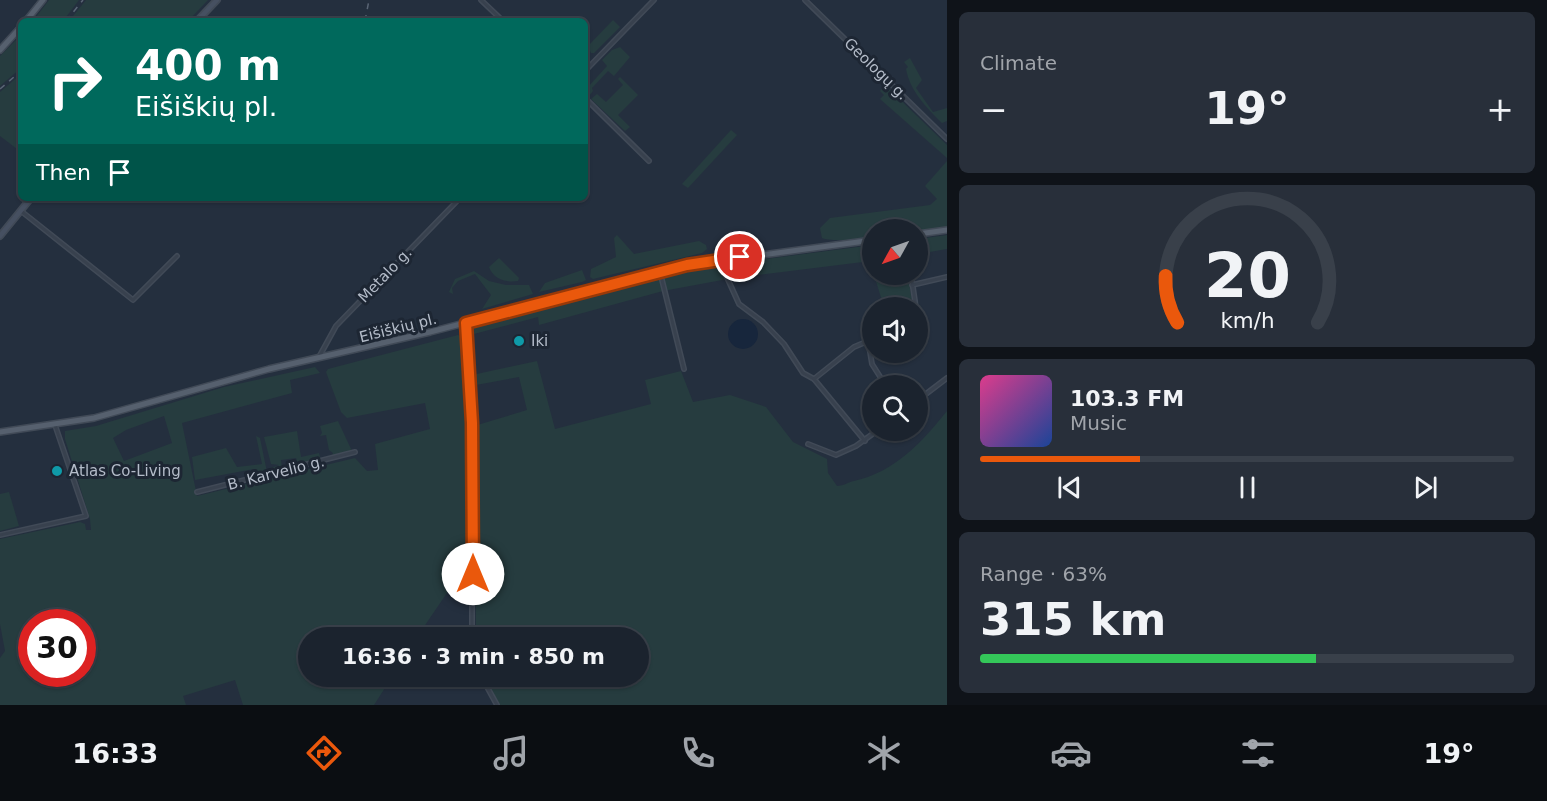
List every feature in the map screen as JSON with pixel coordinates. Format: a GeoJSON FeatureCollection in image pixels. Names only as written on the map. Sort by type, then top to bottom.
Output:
{"type":"FeatureCollection","features":[{"type":"Feature","properties":{"kind":"main road"},"geometry":{"type":"LineString","coordinates":[[28,18],[43,0]]}},
{"type":"Feature","properties":{"kind":"main road"},"geometry":{"type":"LineString","coordinates":[[200,18],[217,0]]}},
{"type":"Feature","properties":{"kind":"main road"},"geometry":{"type":"LineString","coordinates":[[0,50],[18,30]]}},
{"type":"Feature","properties":{"kind":"main road"},"geometry":{"type":"LineString","coordinates":[[0,236],[29,201]]}},
{"type":"Feature","properties":{"kind":"main road"},"geometry":{"type":"LineString","coordinates":[[928,233],[947,230]]}},
{"type":"Feature","properties":{"kind":"main road","name":"Eišiškių pl."},"geometry":{"type":"LineString","coordinates":[[0,432],[55,425],[139,406],[269,369],[466,323],[660,272],[720,260],[862,241]]}},
{"type":"Feature","properties":{"kind":"street"},"geometry":{"type":"LineString","coordinates":[[481,0],[499,18]]}},
{"type":"Feature","properties":{"kind":"street"},"geometry":{"type":"LineString","coordinates":[[588,68],[654,0]]}},
{"type":"Feature","properties":{"kind":"street","name":"Geologų g."},"geometry":{"type":"LineString","coordinates":[[805,0],[947,139]]}},
{"type":"Feature","properties":{"kind":"street"},"geometry":{"type":"LineString","coordinates":[[588,101],[649,161]]}},
{"type":"Feature","properties":{"kind":"street","name":"Metalo g."},"geometry":{"type":"LineString","coordinates":[[318,359],[323,346],[340,322],[457,201]]}},
{"type":"Feature","properties":{"kind":"street"},"geometry":{"type":"LineString","coordinates":[[21,211],[133,300],[177,256]]}},
{"type":"Feature","properties":{"kind":"street"},"geometry":{"type":"LineString","coordinates":[[720,260],[739,304],[763,322],[784,344],[803,373],[813,379],[862,437]]}},
{"type":"Feature","properties":{"kind":"street"},"geometry":{"type":"LineString","coordinates":[[660,272],[684,369]]}},
{"type":"Feature","properties":{"kind":"street"},"geometry":{"type":"LineString","coordinates":[[928,282],[947,278]]}},
{"type":"Feature","properties":{"kind":"street"},"geometry":{"type":"LineString","coordinates":[[912,285],[914,297]]}},
{"type":"Feature","properties":{"kind":"street"},"geometry":{"type":"LineString","coordinates":[[466,323],[472,423],[472,627]]}},
{"type":"Feature","properties":{"kind":"street"},"geometry":{"type":"LineString","coordinates":[[813,379],[862,343]]}},
{"type":"Feature","properties":{"kind":"street"},"geometry":{"type":"LineString","coordinates":[[928,392],[947,378]]}},
{"type":"Feature","properties":{"kind":"street"},"geometry":{"type":"LineString","coordinates":[[0,535],[86,516],[55,425]]}},
{"type":"Feature","properties":{"kind":"street"},"geometry":{"type":"LineString","coordinates":[[807,444],[836,455],[865,441]]}},
{"type":"Feature","properties":{"kind":"street","name":"B. Karvelio g."},"geometry":{"type":"LineString","coordinates":[[197,492],[355,452]]}},
{"type":"Feature","properties":{"kind":"street"},"geometry":{"type":"LineString","coordinates":[[487,687],[497,705]]}},
{"type":"Feature","properties":{"kind":"green space"},"geometry":{"type":"Polygon","coordinates":[[[49,0],[79,0],[65,18],[35,18],[49,0]]]}},
{"type":"Feature","properties":{"kind":"green space"},"geometry":{"type":"Polygon","coordinates":[[[86,0],[208,0],[191,18],[71,18],[86,0]]]}},
{"type":"Feature","properties":{"kind":"green space"},"geometry":{"type":"Polygon","coordinates":[[[613,20],[620,27],[594,53],[591,53],[588,46],[613,20]]]}},
{"type":"Feature","properties":{"kind":"green space"},"geometry":{"type":"Polygon","coordinates":[[[18,38],[18,71],[0,86],[0,56],[18,38]]]}},
{"type":"Feature","properties":{"kind":"green space"},"geometry":{"type":"Polygon","coordinates":[[[620,47],[630,57],[614,76],[608,71],[592,88],[593,91],[589,96],[588,87],[607,66],[602,60],[612,50],[620,47]]]}},
{"type":"Feature","properties":{"kind":"green space"},"geometry":{"type":"Polygon","coordinates":[[[910,58],[922,80],[916,88],[933,112],[947,108],[947,121],[942,123],[915,92],[908,77],[906,69],[908,67],[904,62],[910,58]]]}},
{"type":"Feature","properties":{"kind":"green space"},"geometry":{"type":"Polygon","coordinates":[[[18,77],[18,150],[0,136],[0,92],[18,77]]]}},
{"type":"Feature","properties":{"kind":"green space"},"geometry":{"type":"Polygon","coordinates":[[[620,77],[638,95],[618,115],[630,127],[625,131],[591,99],[597,94],[606,102],[623,85],[618,79],[620,77]]]}},
{"type":"Feature","properties":{"kind":"green space"},"geometry":{"type":"Polygon","coordinates":[[[885,85],[947,145],[947,158],[880,99],[884,95],[880,91],[885,85]]]}},
{"type":"Feature","properties":{"kind":"green space"},"geometry":{"type":"Polygon","coordinates":[[[731,130],[737,135],[688,188],[682,184],[731,130]]]}},
{"type":"Feature","properties":{"kind":"green space"},"geometry":{"type":"Polygon","coordinates":[[[947,161],[947,227],[928,230],[928,219],[862,219],[862,238],[839,240],[822,238],[820,228],[830,218],[930,205],[937,199],[925,186],[947,161]]]}},
{"type":"Feature","properties":{"kind":"green space"},"geometry":{"type":"Polygon","coordinates":[[[617,235],[634,254],[699,241],[706,245],[707,249],[702,253],[593,279],[590,277],[591,269],[616,257],[614,238],[617,235]]]}},
{"type":"Feature","properties":{"kind":"green space"},"geometry":{"type":"Polygon","coordinates":[[[947,235],[947,249],[928,252],[928,238],[947,235]]]}},
{"type":"Feature","properties":{"kind":"green space"},"geometry":{"type":"Polygon","coordinates":[[[862,246],[862,262],[733,278],[663,291],[539,325],[538,317],[470,335],[472,327],[689,269],[862,246]]]}},
{"type":"Feature","properties":{"kind":"green space"},"geometry":{"type":"Polygon","coordinates":[[[499,258],[519,278],[518,281],[505,281],[494,275],[489,267],[499,258]]]}},
{"type":"Feature","properties":{"kind":"green space"},"geometry":{"type":"Polygon","coordinates":[[[582,270],[586,280],[539,292],[545,283],[582,270]]]}},
{"type":"Feature","properties":{"kind":"green space"},"geometry":{"type":"Polygon","coordinates":[[[474,271],[489,281],[506,285],[529,285],[533,294],[482,309],[491,295],[475,274],[458,281],[452,288],[453,294],[449,292],[455,279],[474,271]]]}},
{"type":"Feature","properties":{"kind":"green space"},"geometry":{"type":"Polygon","coordinates":[[[877,285],[910,285],[912,297],[881,297],[877,285]]]}},
{"type":"Feature","properties":{"kind":"green space"},"geometry":{"type":"Polygon","coordinates":[[[458,335],[463,338],[468,422],[468,562],[424,627],[298,627],[298,687],[386,687],[374,705],[243,705],[235,680],[183,696],[186,705],[0,705],[0,658],[5,651],[0,624],[0,539],[80,522],[85,524],[86,530],[91,530],[90,519],[65,439],[65,431],[96,426],[224,387],[315,367],[320,373],[290,380],[292,393],[182,423],[197,496],[355,458],[367,471],[378,470],[375,444],[430,429],[425,403],[347,418],[341,412],[326,372],[328,369],[458,335]],[[164,416],[126,430],[113,438],[124,461],[172,443],[164,416]]]}},
{"type":"Feature","properties":{"kind":"green space"},"geometry":{"type":"Polygon","coordinates":[[[537,361],[555,429],[651,404],[645,380],[681,371],[693,402],[730,395],[766,407],[793,442],[827,459],[828,473],[837,486],[882,471],[920,441],[928,441],[928,434],[947,411],[947,705],[499,705],[488,687],[649,687],[649,627],[476,627],[474,426],[527,410],[519,377],[476,385],[473,383],[472,375],[537,361]]]}},
{"type":"Feature","properties":{"kind":"green space"},"geometry":{"type":"Polygon","coordinates":[[[338,421],[351,449],[349,453],[331,458],[333,453],[329,450],[326,435],[320,436],[322,433],[320,426],[338,421]]]}},
{"type":"Feature","properties":{"kind":"green space"},"geometry":{"type":"Polygon","coordinates":[[[297,431],[301,457],[319,453],[321,460],[298,466],[296,458],[281,460],[282,470],[273,470],[271,468],[279,465],[271,464],[264,437],[297,431]]]}},
{"type":"Feature","properties":{"kind":"green space"},"geometry":{"type":"Polygon","coordinates":[[[256,436],[260,438],[267,472],[258,475],[254,469],[195,480],[192,457],[226,448],[237,467],[262,464],[256,436]]]}},
{"type":"Feature","properties":{"kind":"green space"},"geometry":{"type":"Polygon","coordinates":[[[9,492],[19,526],[0,531],[0,494],[9,492]]]}},
{"type":"Feature","properties":{"kind":"water"},"geometry":{"type":"Polygon","coordinates":[[[743,319],[754,323],[758,334],[754,345],[743,349],[732,345],[728,334],[732,323],[743,319]]]}},
{"type":"Feature","properties":{"kind":"railway"},"geometry":{"type":"LineString","coordinates":[[68,18],[83,0]]}},
{"type":"Feature","properties":{"kind":"railway"},"geometry":{"type":"LineString","coordinates":[[366,18],[369,0]]}},
{"type":"Feature","properties":{"kind":"railway"},"geometry":{"type":"LineString","coordinates":[[0,89],[18,74]]}},
{"type":"Feature","properties":{"kind":"place","name":"Iki"},"geometry":{"type":"Point","coordinates":[519,341]}},
{"type":"Feature","properties":{"kind":"place","name":"Atlas Co-Living"},"geometry":{"type":"Point","coordinates":[57,471]}},
{"type":"Feature","properties":{"kind":"route"},"geometry":{"type":"LineString","coordinates":[[473,574],[472,423],[466,323],[687,265],[740,257]]}}]}
